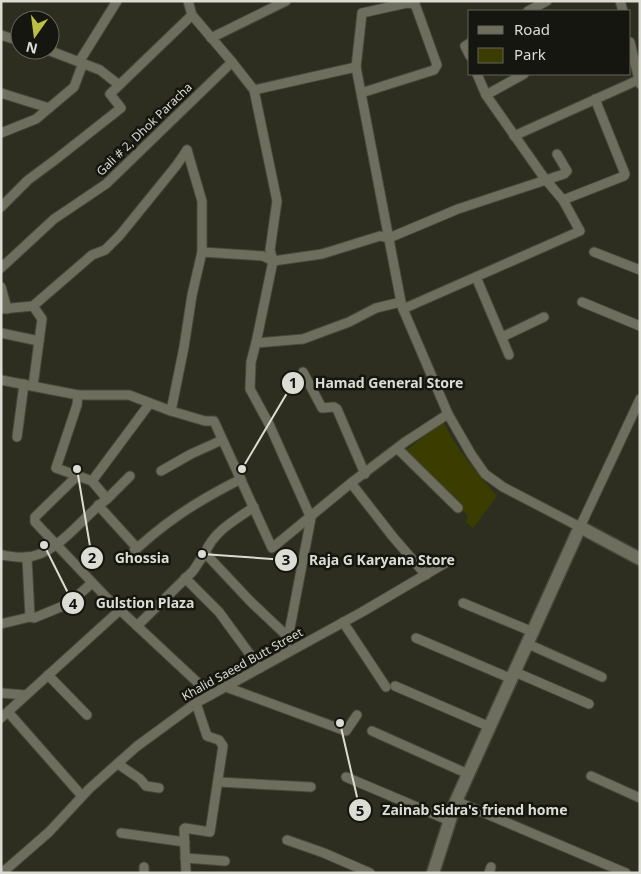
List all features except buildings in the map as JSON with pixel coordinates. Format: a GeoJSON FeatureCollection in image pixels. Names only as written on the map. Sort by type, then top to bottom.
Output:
{"type":"FeatureCollection","features":[{"type":"Feature","properties":{"kind":"street"},"geometry":{"type":"LineString","coordinates":[[188,1],[192,15],[254,90],[277,201],[270,250],[273,261],[251,362],[250,389],[269,424],[311,518],[285,654]]}},
{"type":"Feature","properties":{"kind":"street"},"geometry":{"type":"LineString","coordinates":[[211,38],[286,1]]}},
{"type":"Feature","properties":{"kind":"street"},"geometry":{"type":"LineString","coordinates":[[530,10],[547,1]]}},
{"type":"Feature","properties":{"kind":"street"},"geometry":{"type":"LineString","coordinates":[[1,133],[36,119],[74,87],[81,62],[117,2]]}},
{"type":"Feature","properties":{"kind":"street"},"geometry":{"type":"LineString","coordinates":[[361,93],[436,68],[437,65],[413,2],[362,13],[356,67],[361,93],[390,238],[402,306],[448,414],[485,474],[503,487],[640,558]]}},
{"type":"Feature","properties":{"kind":"street"},"geometry":{"type":"LineString","coordinates":[[1,206],[28,180],[121,108],[110,94],[192,15]]}},
{"type":"Feature","properties":{"kind":"street"},"geometry":{"type":"LineString","coordinates":[[514,136],[594,99],[639,82],[631,46]]}},
{"type":"Feature","properties":{"kind":"street"},"geometry":{"type":"LineString","coordinates":[[60,54],[100,70],[119,85]]}},
{"type":"Feature","properties":{"kind":"street","name":"Gali # 2, Dhok Paracha"},"geometry":{"type":"LineString","coordinates":[[1,268],[54,219],[106,184],[232,62]]}},
{"type":"Feature","properties":{"kind":"street"},"geometry":{"type":"LineString","coordinates":[[254,90],[356,67]]}},
{"type":"Feature","properties":{"kind":"street"},"geometry":{"type":"LineString","coordinates":[[256,343],[303,339],[349,322],[376,308],[402,306],[476,277],[580,231],[563,200],[514,136],[486,95],[477,75]]}},
{"type":"Feature","properties":{"kind":"street"},"geometry":{"type":"LineString","coordinates":[[486,95],[522,75]]}},
{"type":"Feature","properties":{"kind":"street"},"geometry":{"type":"LineString","coordinates":[[1,93],[49,108]]}},
{"type":"Feature","properties":{"kind":"street"},"geometry":{"type":"LineString","coordinates":[[563,200],[625,174],[594,99]]}},
{"type":"Feature","properties":{"kind":"street"},"geometry":{"type":"LineString","coordinates":[[1,287],[4,309],[33,306],[92,255],[105,250],[110,245],[176,166],[187,150],[202,201],[202,252],[192,295],[184,348],[171,411]]}},
{"type":"Feature","properties":{"kind":"street"},"geometry":{"type":"LineString","coordinates":[[202,252],[263,256],[273,261],[322,254],[380,236],[390,238],[458,209],[564,174],[566,171],[557,154]]}},
{"type":"Feature","properties":{"kind":"street"},"geometry":{"type":"LineString","coordinates":[[594,252],[640,270]]}},
{"type":"Feature","properties":{"kind":"street"},"geometry":{"type":"LineString","coordinates":[[476,277],[509,355]]}},
{"type":"Feature","properties":{"kind":"street"},"geometry":{"type":"LineString","coordinates":[[582,302],[640,326]]}},
{"type":"Feature","properties":{"kind":"street"},"geometry":{"type":"LineString","coordinates":[[33,306],[42,319],[34,386]]}},
{"type":"Feature","properties":{"kind":"street"},"geometry":{"type":"LineString","coordinates":[[502,337],[544,317]]}},
{"type":"Feature","properties":{"kind":"street"},"geometry":{"type":"LineString","coordinates":[[1,333],[39,341]]}},
{"type":"Feature","properties":{"kind":"street"},"geometry":{"type":"LineString","coordinates":[[303,372],[322,408],[334,407],[337,409],[365,474]]}},
{"type":"Feature","properties":{"kind":"street"},"geometry":{"type":"LineString","coordinates":[[1,380],[78,395],[128,395],[171,411],[205,421],[214,421],[272,548],[311,518],[351,483],[448,414]]}},
{"type":"Feature","properties":{"kind":"street"},"geometry":{"type":"LineString","coordinates":[[17,437],[24,384]]}},
{"type":"Feature","properties":{"kind":"street"},"geometry":{"type":"LineString","coordinates":[[78,395],[56,466],[57,469],[92,481],[107,499]]}},
{"type":"Feature","properties":{"kind":"street"},"geometry":{"type":"LineString","coordinates":[[433,873],[456,801],[640,399]]}},
{"type":"Feature","properties":{"kind":"street"},"geometry":{"type":"LineString","coordinates":[[92,481],[150,403]]}},
{"type":"Feature","properties":{"kind":"street"},"geometry":{"type":"LineString","coordinates":[[161,470],[222,440]]}},
{"type":"Feature","properties":{"kind":"street"},"geometry":{"type":"LineString","coordinates":[[398,449],[458,508]]}},
{"type":"Feature","properties":{"kind":"street"},"geometry":{"type":"LineString","coordinates":[[77,476],[34,520],[92,583],[211,694]]}},
{"type":"Feature","properties":{"kind":"street"},"geometry":{"type":"LineString","coordinates":[[1,555],[26,558],[40,554],[56,545],[130,476]]}},
{"type":"Feature","properties":{"kind":"street"},"geometry":{"type":"LineString","coordinates":[[126,559],[184,510],[241,478]]}},
{"type":"Feature","properties":{"kind":"street"},"geometry":{"type":"LineString","coordinates":[[351,483],[393,537],[426,575]]}},
{"type":"Feature","properties":{"kind":"street"},"geometry":{"type":"LineString","coordinates":[[98,505],[137,548]]}},
{"type":"Feature","properties":{"kind":"street"},"geometry":{"type":"LineString","coordinates":[[137,626],[193,571],[205,553],[209,542],[218,532],[254,507]]}},
{"type":"Feature","properties":{"kind":"street"},"geometry":{"type":"LineString","coordinates":[[205,553],[288,637]]}},
{"type":"Feature","properties":{"kind":"street"},"geometry":{"type":"LineString","coordinates":[[26,558],[30,617]]}},
{"type":"Feature","properties":{"kind":"street","name":"Khalid Saeed Butt Street"},"geometry":{"type":"LineString","coordinates":[[2,873],[48,832],[82,796],[136,747],[196,703],[343,622],[446,562]]}},
{"type":"Feature","properties":{"kind":"street"},"geometry":{"type":"LineString","coordinates":[[185,578],[219,612],[260,668]]}},
{"type":"Feature","properties":{"kind":"street"},"geometry":{"type":"LineString","coordinates":[[1,624],[30,617],[34,618],[68,604],[92,583]]}},
{"type":"Feature","properties":{"kind":"street"},"geometry":{"type":"LineString","coordinates":[[463,603],[602,677]]}},
{"type":"Feature","properties":{"kind":"street"},"geometry":{"type":"LineString","coordinates":[[82,796],[4,715],[120,610]]}},
{"type":"Feature","properties":{"kind":"street"},"geometry":{"type":"LineString","coordinates":[[343,622],[391,686],[490,727]]}},
{"type":"Feature","properties":{"kind":"street"},"geometry":{"type":"LineString","coordinates":[[416,638],[589,704]]}},
{"type":"Feature","properties":{"kind":"street"},"geometry":{"type":"LineString","coordinates":[[48,675],[87,715]]}},
{"type":"Feature","properties":{"kind":"street"},"geometry":{"type":"LineString","coordinates":[[226,687],[346,731],[357,716]]}},
{"type":"Feature","properties":{"kind":"street"},"geometry":{"type":"LineString","coordinates":[[1,693],[25,695]]}},
{"type":"Feature","properties":{"kind":"street"},"geometry":{"type":"LineString","coordinates":[[186,873],[183,832],[185,828],[210,832],[222,742],[207,736],[196,703]]}},
{"type":"Feature","properties":{"kind":"street"},"geometry":{"type":"LineString","coordinates":[[372,731],[468,774]]}},
{"type":"Feature","properties":{"kind":"street"},"geometry":{"type":"LineString","coordinates":[[118,764],[140,779],[146,786],[159,788]]}},
{"type":"Feature","properties":{"kind":"street"},"geometry":{"type":"LineString","coordinates":[[590,776],[640,798]]}},
{"type":"Feature","properties":{"kind":"street"},"geometry":{"type":"LineString","coordinates":[[346,777],[450,821]]}},
{"type":"Feature","properties":{"kind":"street"},"geometry":{"type":"LineString","coordinates":[[218,782],[311,787]]}},
{"type":"Feature","properties":{"kind":"street"},"geometry":{"type":"LineString","coordinates":[[456,801],[626,873]]}},
{"type":"Feature","properties":{"kind":"street"},"geometry":{"type":"LineString","coordinates":[[121,833],[184,842]]}},
{"type":"Feature","properties":{"kind":"street"},"geometry":{"type":"LineString","coordinates":[[287,840],[370,873]]}},
{"type":"Feature","properties":{"kind":"street"},"geometry":{"type":"LineString","coordinates":[[185,858],[225,861]]}},
{"type":"Feature","properties":{"kind":"green space"},"geometry":{"type":"Polygon","coordinates":[[[443,421],[461,451],[497,496],[473,528],[466,522],[468,516],[404,452],[443,421]]]}},
{"type":"Feature","properties":{"kind":"place","name":"Ghossia"},"geometry":{"type":"Point","coordinates":[77,469]}},
{"type":"Feature","properties":{"kind":"place","name":"Hamad General Store"},"geometry":{"type":"Point","coordinates":[242,469]}},
{"type":"Feature","properties":{"kind":"place","name":"Gulstion Plaza"},"geometry":{"type":"Point","coordinates":[44,545]}},
{"type":"Feature","properties":{"kind":"place","name":"Raja G Karyana Store"},"geometry":{"type":"Point","coordinates":[202,554]}},
{"type":"Feature","properties":{"kind":"place","name":"Zainab Sidra's friend home"},"geometry":{"type":"Point","coordinates":[340,723]}}]}
